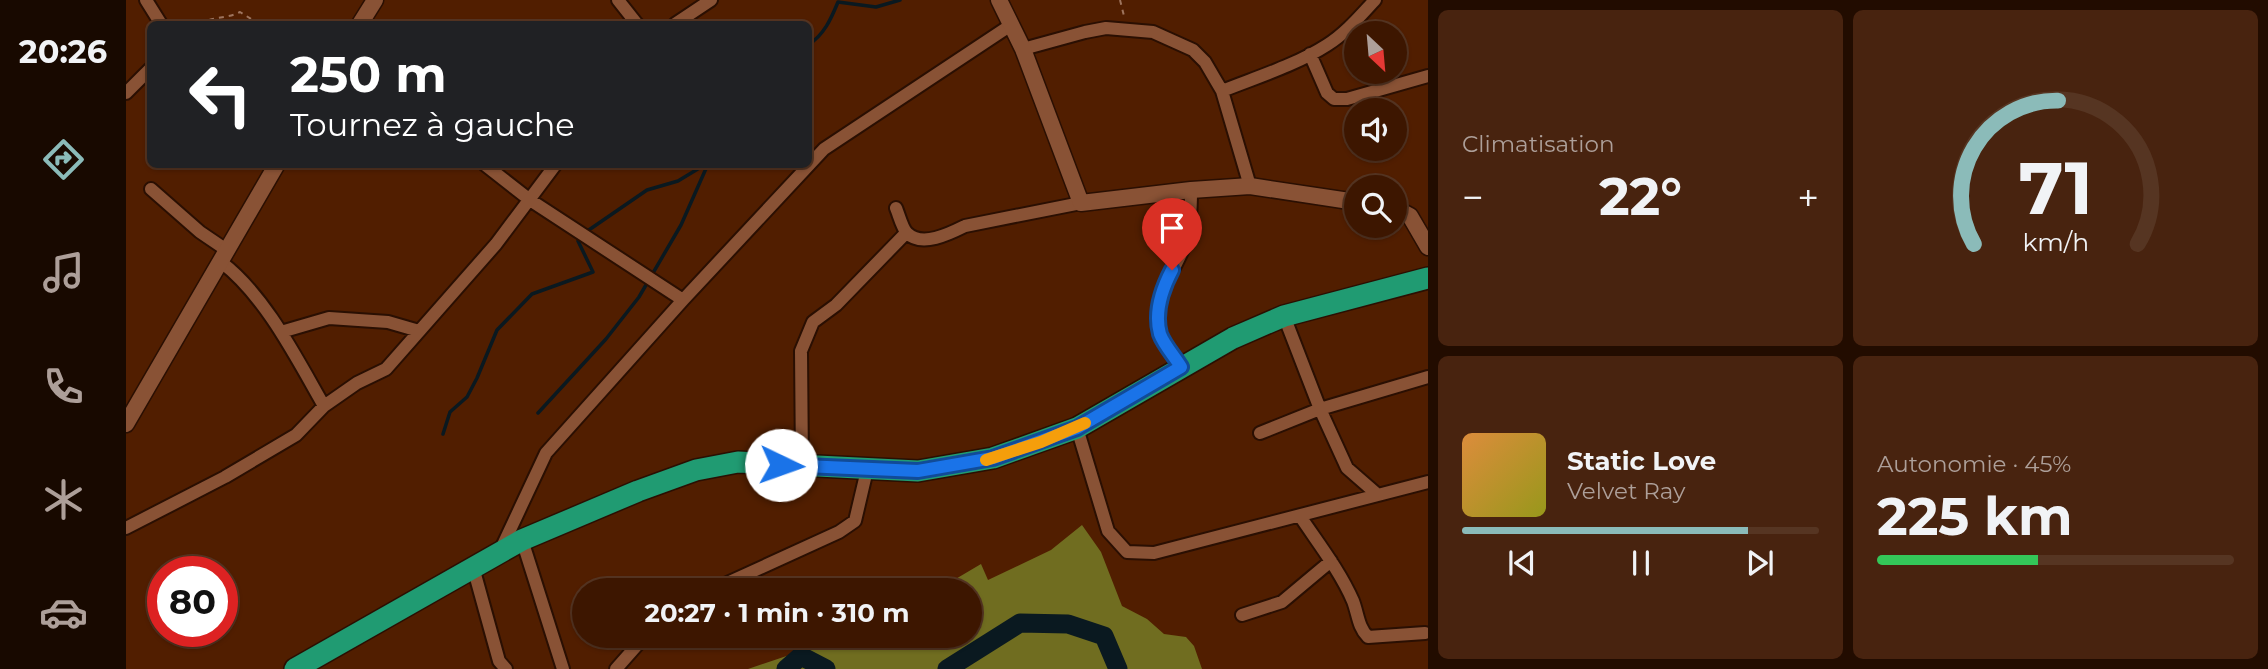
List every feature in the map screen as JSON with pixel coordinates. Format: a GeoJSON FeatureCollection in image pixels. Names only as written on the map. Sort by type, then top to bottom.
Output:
{"type":"FeatureCollection","features":[{"type":"Feature","properties":{"kind":"highway"},"geometry":{"type":"LineString","coordinates":[[295,669],[522,540],[638,491],[696,470],[738,462],[918,471],[993,458],[1077,428],[1233,338],[1284,316],[1428,278]]}},
{"type":"Feature","properties":{"kind":"street"},"geometry":{"type":"LineString","coordinates":[[146,0],[159,21]]}},
{"type":"Feature","properties":{"kind":"street"},"geometry":{"type":"LineString","coordinates":[[362,21],[375,0]]}},
{"type":"Feature","properties":{"kind":"street"},"geometry":{"type":"LineString","coordinates":[[618,0],[635,21]]}},
{"type":"Feature","properties":{"kind":"street"},"geometry":{"type":"LineString","coordinates":[[680,21],[711,0]]}},
{"type":"Feature","properties":{"kind":"street"},"geometry":{"type":"LineString","coordinates":[[1222,91],[1328,44],[1352,25],[1375,0]]}},
{"type":"Feature","properties":{"kind":"street"},"geometry":{"type":"LineString","coordinates":[[812,162],[824,149],[1005,13],[1023,49],[1081,203]]}},
{"type":"Feature","properties":{"kind":"street"},"geometry":{"type":"LineString","coordinates":[[1023,49],[1106,28],[1153,32],[1193,50],[1205,62],[1222,91],[1250,186]]}},
{"type":"Feature","properties":{"kind":"street"},"geometry":{"type":"LineString","coordinates":[[1310,54],[1326,93],[1334,99],[1347,99],[1428,76]]}},
{"type":"Feature","properties":{"kind":"street"},"geometry":{"type":"LineString","coordinates":[[126,93],[147,72]]}},
{"type":"Feature","properties":{"kind":"street"},"geometry":{"type":"LineString","coordinates":[[126,424],[275,168]]}},
{"type":"Feature","properties":{"kind":"street"},"geometry":{"type":"LineString","coordinates":[[489,168],[530,200],[684,300]]}},
{"type":"Feature","properties":{"kind":"street"},"geometry":{"type":"LineString","coordinates":[[126,528],[225,477],[296,435],[324,406],[357,383],[386,369],[481,262],[553,168]]}},
{"type":"Feature","properties":{"kind":"street"},"geometry":{"type":"LineString","coordinates":[[499,553],[546,453],[806,168]]}},
{"type":"Feature","properties":{"kind":"street"},"geometry":{"type":"LineString","coordinates":[[896,208],[906,233],[929,239],[965,226],[1081,203],[1191,190],[1250,186],[1344,200]]}},
{"type":"Feature","properties":{"kind":"street"},"geometry":{"type":"LineString","coordinates":[[151,189],[225,256],[281,332],[324,406]]}},
{"type":"Feature","properties":{"kind":"street"},"geometry":{"type":"LineString","coordinates":[[1181,367],[1161,336],[1158,320],[1161,290],[1182,249],[1191,222],[1191,190]]}},
{"type":"Feature","properties":{"kind":"street"},"geometry":{"type":"LineString","coordinates":[[1407,214],[1428,245]]}},
{"type":"Feature","properties":{"kind":"street"},"geometry":{"type":"LineString","coordinates":[[802,466],[801,351],[813,322],[836,305],[906,233]]}},
{"type":"Feature","properties":{"kind":"street"},"geometry":{"type":"LineString","coordinates":[[1284,316],[1320,409],[1347,468],[1378,495]]}},
{"type":"Feature","properties":{"kind":"street"},"geometry":{"type":"LineString","coordinates":[[281,332],[329,318],[388,322],[419,331]]}},
{"type":"Feature","properties":{"kind":"street"},"geometry":{"type":"LineString","coordinates":[[1260,433],[1320,409],[1428,377]]}},
{"type":"Feature","properties":{"kind":"street"},"geometry":{"type":"LineString","coordinates":[[1077,428],[1108,531],[1126,552],[1154,553],[1428,482]]}},
{"type":"Feature","properties":{"kind":"street"},"geometry":{"type":"LineString","coordinates":[[738,578],[855,522],[866,470]]}},
{"type":"Feature","properties":{"kind":"street"},"geometry":{"type":"LineString","coordinates":[[1300,516],[1331,561],[1353,601],[1362,631],[1368,637],[1425,633]]}},
{"type":"Feature","properties":{"kind":"street"},"geometry":{"type":"LineString","coordinates":[[522,540],[563,669]]}},
{"type":"Feature","properties":{"kind":"street"},"geometry":{"type":"LineString","coordinates":[[1242,615],[1282,602],[1331,561]]}},
{"type":"Feature","properties":{"kind":"street"},"geometry":{"type":"LineString","coordinates":[[473,567],[499,661],[506,669]]}},
{"type":"Feature","properties":{"kind":"street"},"geometry":{"type":"LineString","coordinates":[[616,669],[635,648]]}},
{"type":"Feature","properties":{"kind":"path"},"geometry":{"type":"LineString","coordinates":[[1120,0],[1127,30]]}},
{"type":"Feature","properties":{"kind":"path"},"geometry":{"type":"LineString","coordinates":[[207,21],[221,15],[233,16],[240,12],[254,21]]}},
{"type":"Feature","properties":{"kind":"shaded area"},"geometry":{"type":"Polygon","coordinates":[[[1082,525],[1101,552],[1122,606],[1147,619],[1164,634],[1186,637],[1194,646],[1202,669],[748,669],[810,648],[982,648],[982,578],[957,578],[981,564],[988,580],[1051,550],[1082,525]]]}},
{"type":"Feature","properties":{"kind":"waterway"},"geometry":{"type":"LineString","coordinates":[[812,42],[823,31],[838,2],[876,7],[900,0]]}},
{"type":"Feature","properties":{"kind":"waterway"},"geometry":{"type":"LineString","coordinates":[[443,434],[450,412],[467,397],[477,378],[497,330],[532,294],[593,272],[578,241],[583,234],[647,190],[678,181],[699,168]]}},
{"type":"Feature","properties":{"kind":"waterway"},"geometry":{"type":"LineString","coordinates":[[538,413],[606,339],[639,297],[681,225],[706,168]]}},
{"type":"Feature","properties":{"kind":"waterway"},"geometry":{"type":"LineString","coordinates":[[947,669],[1020,623],[1068,624],[1104,636],[1118,669]]}},
{"type":"Feature","properties":{"kind":"waterway"},"geometry":{"type":"LineString","coordinates":[[786,669],[801,656],[826,669]]}},
{"type":"Feature","properties":{"kind":"slow traffic"},"geometry":{"type":"LineString","coordinates":[[986,460],[1041,442],[1085,423]]}},
{"type":"Feature","properties":{"kind":"route"},"geometry":{"type":"LineString","coordinates":[[781,465],[918,471],[993,458],[1077,428],[1181,367],[1161,336],[1158,320],[1161,290],[1172,270]]}}]}
